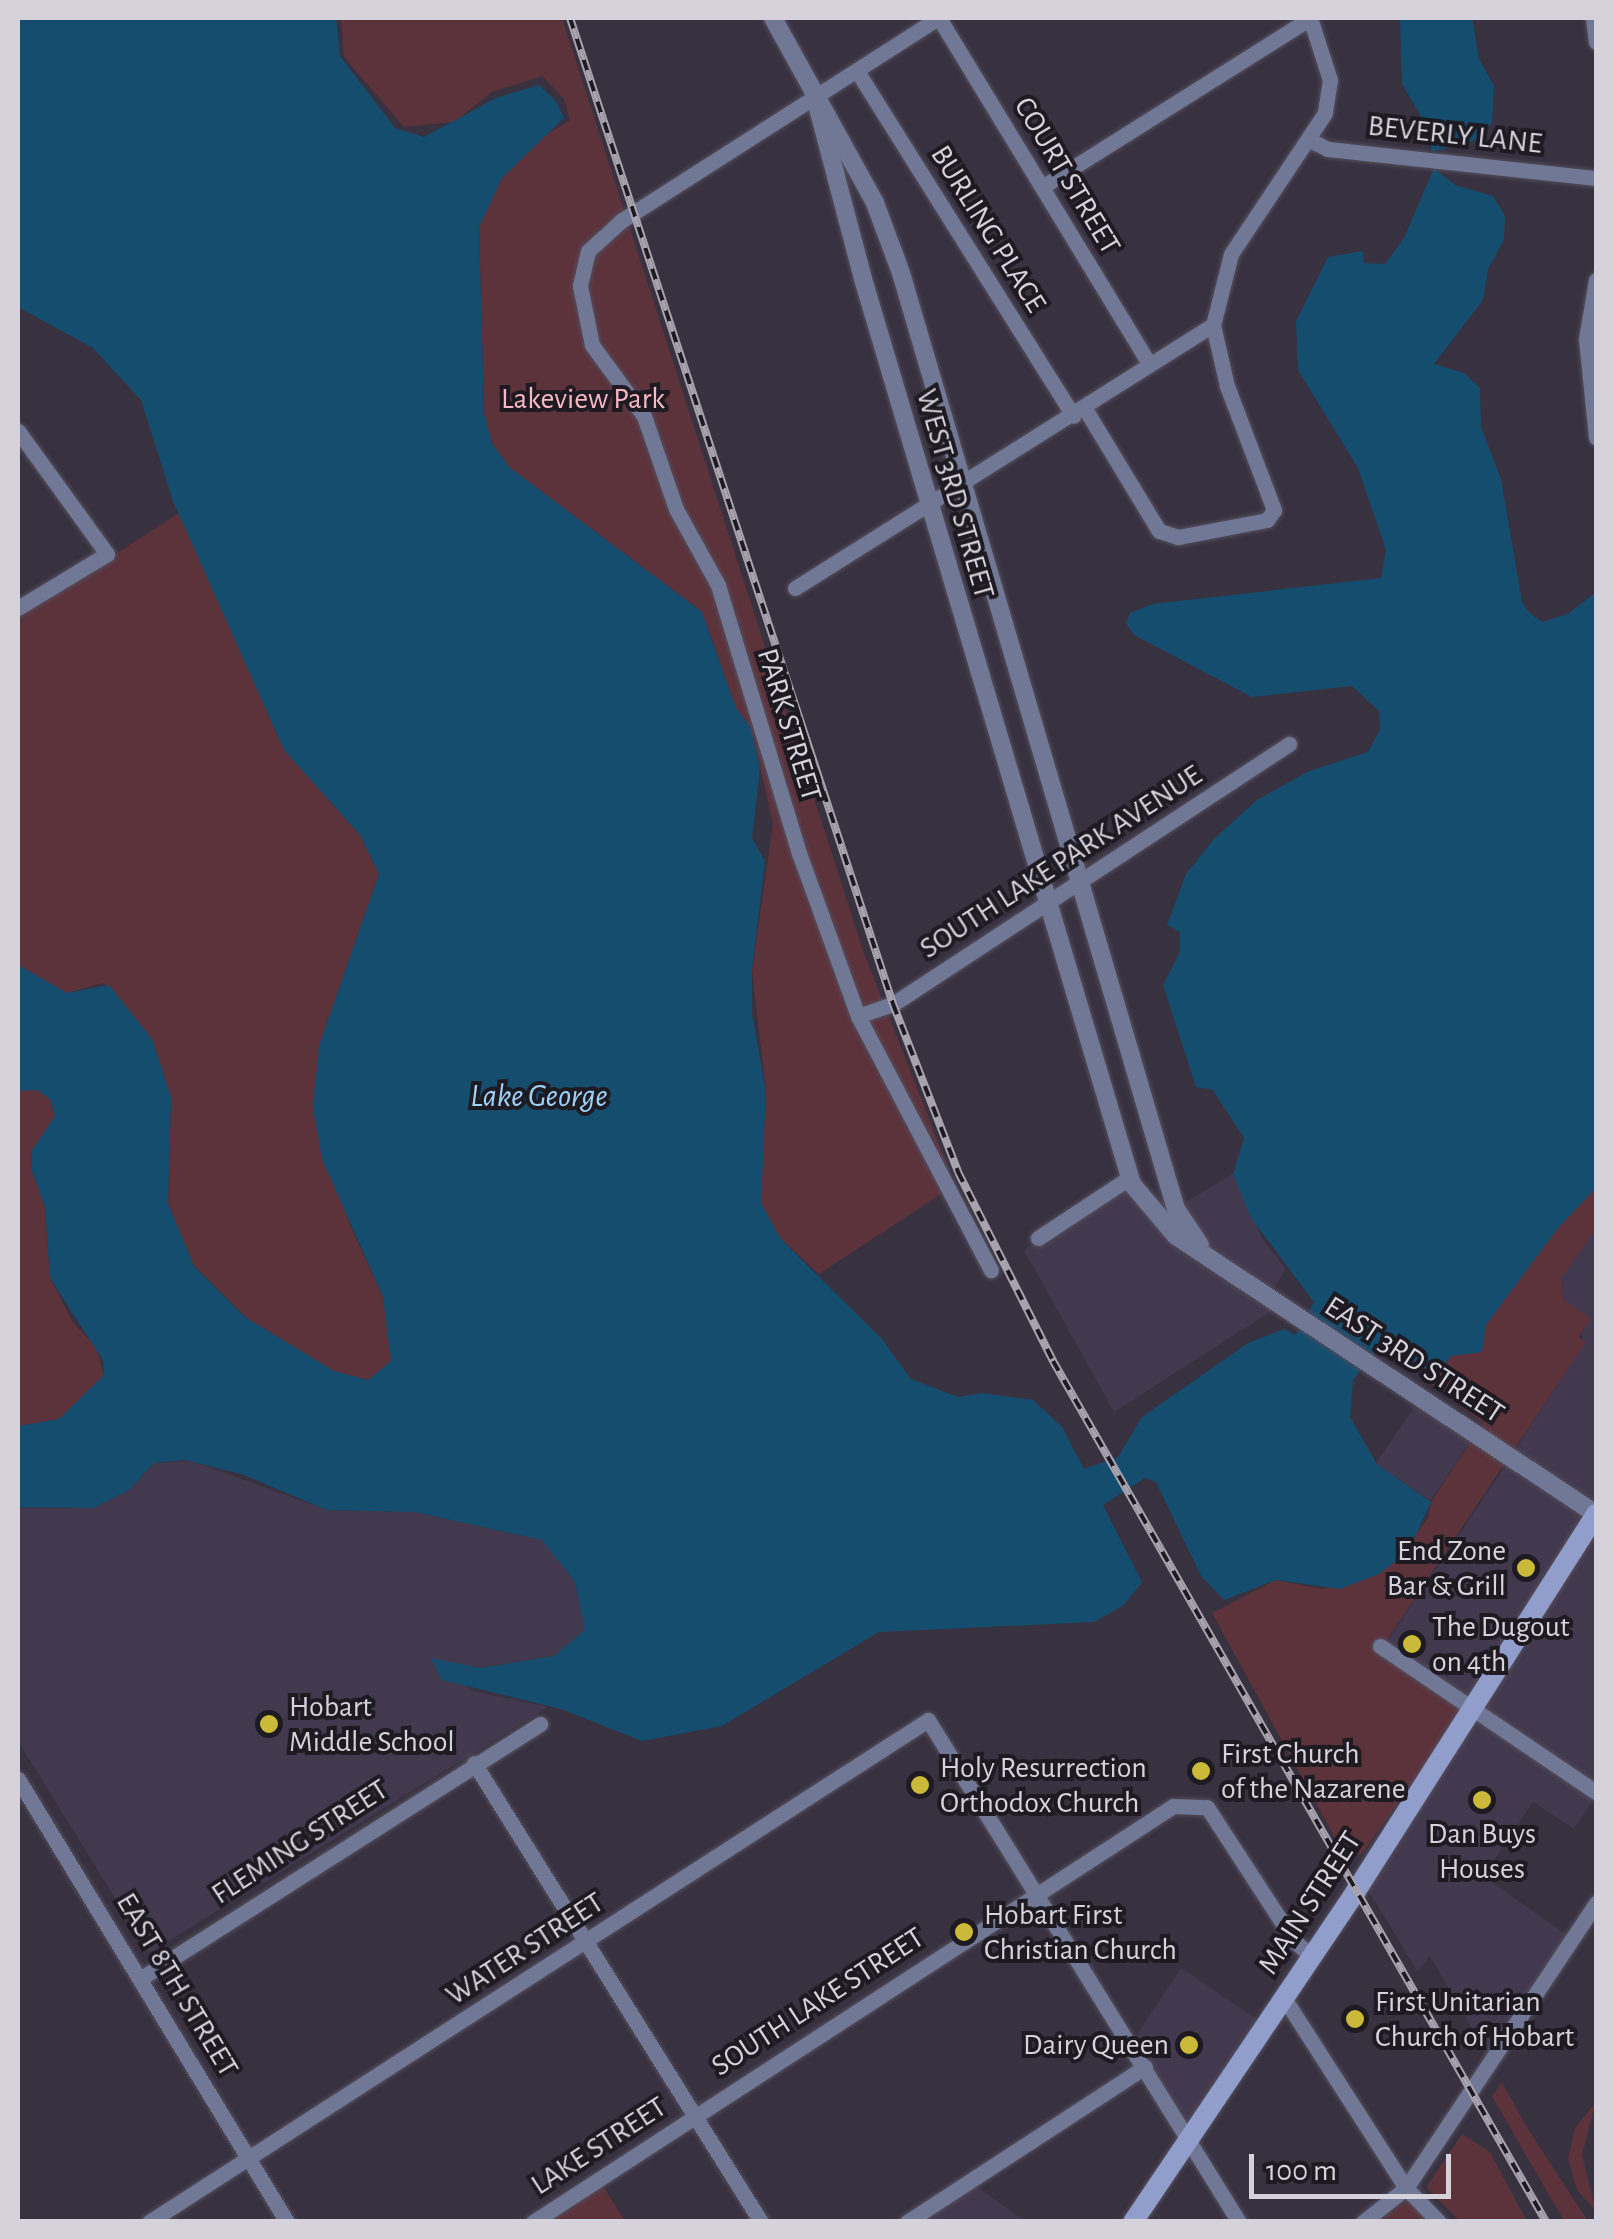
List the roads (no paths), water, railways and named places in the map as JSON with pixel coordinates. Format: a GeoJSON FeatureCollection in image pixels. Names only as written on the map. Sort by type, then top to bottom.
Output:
{"type":"FeatureCollection","features":[{"type":"Feature","properties":{"kind":"main road","name":"MAIN STREET"},"geometry":{"type":"LineString","coordinates":[[1133,2222],[1312,1956],[1468,1707],[1596,1514]]}},
{"type":"Feature","properties":{"kind":"street","name":"WEST 3RD STREET"},"geometry":{"type":"LineString","coordinates":[[774,18],[888,238],[1079,885]]}},
{"type":"Feature","properties":{"kind":"street"},"geometry":{"type":"LineString","coordinates":[[815,97],[938,18]]}},
{"type":"Feature","properties":{"kind":"street","name":"COURT STREET"},"geometry":{"type":"LineString","coordinates":[[938,18],[1149,364]]}},
{"type":"Feature","properties":{"kind":"street"},"geometry":{"type":"LineString","coordinates":[[795,588],[962,489],[1214,325],[1231,254],[1325,113],[1330,80],[1310,18],[1042,187]]}},
{"type":"Feature","properties":{"kind":"street"},"geometry":{"type":"LineString","coordinates":[[1593,18],[1596,42]]}},
{"type":"Feature","properties":{"kind":"street","name":"BURLING PLACE"},"geometry":{"type":"LineString","coordinates":[[857,71],[1159,531],[1178,537],[1267,520],[1274,510],[1226,386],[1214,325]]}},
{"type":"Feature","properties":{"kind":"street","name":"WEST 3RD STREET"},"geometry":{"type":"LineString","coordinates":[[815,97],[1047,906]]}},
{"type":"Feature","properties":{"kind":"street","name":"PARK STREET"},"geometry":{"type":"LineString","coordinates":[[815,97],[604,235],[583,262],[580,286],[592,345],[644,416],[676,509],[718,585],[800,853],[858,1016],[990,1270]]}},
{"type":"Feature","properties":{"kind":"street","name":"BEVERLY LANE"},"geometry":{"type":"LineString","coordinates":[[1310,140],[1328,149],[1596,178]]}},
{"type":"Feature","properties":{"kind":"street"},"geometry":{"type":"LineString","coordinates":[[1596,280],[1586,339],[1588,398],[1596,437]]}},
{"type":"Feature","properties":{"kind":"street"},"geometry":{"type":"LineString","coordinates":[[18,431],[107,554],[18,608]]}},
{"type":"Feature","properties":{"kind":"street","name":"SOUTH LAKE PARK AVENUE"},"geometry":{"type":"LineString","coordinates":[[858,1016],[893,1004],[1289,744]]}},
{"type":"Feature","properties":{"kind":"street","name":"EAST 3RD STREET"},"geometry":{"type":"LineString","coordinates":[[1079,885],[1176,1209],[1202,1250]]}},
{"type":"Feature","properties":{"kind":"street","name":"EAST 3RD STREET"},"geometry":{"type":"LineString","coordinates":[[1047,906],[1129,1178],[1154,1216],[1596,1514]]}},
{"type":"Feature","properties":{"kind":"street"},"geometry":{"type":"LineString","coordinates":[[1038,1238],[1129,1178]]}},
{"type":"Feature","properties":{"kind":"street"},"geometry":{"type":"LineString","coordinates":[[1380,1646],[1596,1792]]}},
{"type":"Feature","properties":{"kind":"street","name":"WATER STREET"},"geometry":{"type":"LineString","coordinates":[[150,2222],[928,1720],[1036,1891]]}},
{"type":"Feature","properties":{"kind":"street","name":"FLEMING STREET"},"geometry":{"type":"LineString","coordinates":[[143,1977],[540,1724]]}},
{"type":"Feature","properties":{"kind":"street"},"geometry":{"type":"LineString","coordinates":[[474,1763],[590,1941],[761,2222]]}},
{"type":"Feature","properties":{"kind":"street","name":"EAST 8TH STREET"},"geometry":{"type":"LineString","coordinates":[[18,1779],[143,1977],[287,2222]]}},
{"type":"Feature","properties":{"kind":"street","name":"SOUTH LAKE STREET"},"geometry":{"type":"LineString","coordinates":[[695,2116],[1036,1891],[1173,1806],[1207,1807],[1294,1941],[1312,1956]]}},
{"type":"Feature","properties":{"kind":"street"},"geometry":{"type":"LineString","coordinates":[[1036,1891],[1239,2222]]}},
{"type":"Feature","properties":{"kind":"street"},"geometry":{"type":"LineString","coordinates":[[1363,2222],[1406,2188],[1596,1903]]}},
{"type":"Feature","properties":{"kind":"street"},"geometry":{"type":"LineString","coordinates":[[1284,1998],[1406,2188],[1439,2222]]}},
{"type":"Feature","properties":{"kind":"street"},"geometry":{"type":"LineString","coordinates":[[907,2222],[1146,2068]]}},
{"type":"Feature","properties":{"kind":"street","name":"LAKE STREET"},"geometry":{"type":"LineString","coordinates":[[533,2222],[695,2116]]}},
{"type":"Feature","properties":{"kind":"water","name":"Lake George"},"geometry":{"type":"Polygon","coordinates":[[[18,18],[336,18],[340,56],[395,128],[424,137],[496,98],[539,85],[556,101],[564,118],[502,178],[479,227],[484,413],[492,443],[509,467],[702,612],[736,708],[751,728],[760,768],[752,838],[765,861],[752,970],[752,1014],[766,1091],[761,1203],[780,1238],[882,1339],[911,1379],[958,1397],[982,1393],[1033,1400],[1062,1427],[1084,1469],[1118,1457],[1142,1417],[1248,1343],[1284,1329],[1296,1335],[1314,1302],[1251,1218],[1233,1174],[1244,1138],[1213,1090],[1196,1087],[1163,985],[1180,952],[1180,932],[1167,925],[1186,874],[1214,839],[1257,800],[1309,771],[1368,752],[1380,730],[1379,711],[1352,686],[1252,697],[1134,635],[1126,623],[1130,613],[1152,604],[1381,578],[1386,550],[1358,468],[1298,370],[1296,321],[1328,257],[1363,251],[1364,263],[1385,264],[1404,238],[1434,168],[1455,185],[1493,196],[1505,216],[1504,240],[1488,269],[1483,300],[1434,364],[1464,373],[1480,388],[1481,427],[1501,479],[1522,602],[1542,622],[1568,614],[1596,592],[1596,1188],[1558,1228],[1486,1325],[1482,1352],[1451,1356],[1436,1375],[1383,1342],[1353,1380],[1350,1417],[1377,1464],[1431,1502],[1408,1552],[1379,1574],[1340,1589],[1276,1580],[1224,1600],[1201,1576],[1156,1482],[1145,1478],[1103,1505],[1142,1582],[1124,1605],[1094,1622],[879,1632],[722,1726],[642,1741],[561,1709],[442,1680],[431,1658],[481,1668],[554,1656],[585,1630],[575,1582],[542,1540],[415,1512],[327,1510],[244,1475],[186,1460],[154,1463],[129,1490],[93,1508],[18,1507],[18,1426],[59,1419],[103,1376],[104,1362],[50,1278],[45,1207],[31,1168],[32,1150],[55,1116],[50,1099],[37,1090],[18,1091],[18,965],[67,993],[109,985],[152,1039],[171,1097],[168,1204],[194,1266],[245,1317],[334,1371],[368,1380],[391,1361],[383,1297],[322,1159],[313,1107],[319,1046],[379,874],[360,835],[284,750],[173,501],[141,400],[93,348],[18,307],[18,18]]]}},
{"type":"Feature","properties":{"kind":"water"},"geometry":{"type":"Polygon","coordinates":[[[1400,18],[1472,18],[1479,59],[1494,86],[1492,122],[1480,139],[1432,152],[1426,124],[1402,84],[1400,18]]]}},
{"type":"Feature","properties":{"kind":"railway"},"geometry":{"type":"LineString","coordinates":[[570,18],[893,1004],[958,1172],[1053,1361],[1546,2222]]}},
{"type":"Feature","properties":{"kind":"place","name":"End Zone Bar & Grill"},"geometry":{"type":"Point","coordinates":[1526,1568]}},
{"type":"Feature","properties":{"kind":"place","name":"The Dugout on 4th"},"geometry":{"type":"Point","coordinates":[1412,1644]}},
{"type":"Feature","properties":{"kind":"place","name":"Hobart Middle School"},"geometry":{"type":"Point","coordinates":[269,1724]}},
{"type":"Feature","properties":{"kind":"place","name":"First Church of the Nazarene"},"geometry":{"type":"Point","coordinates":[1201,1771]}},
{"type":"Feature","properties":{"kind":"place","name":"Holy Resurrection Orthodox Church"},"geometry":{"type":"Point","coordinates":[920,1785]}},
{"type":"Feature","properties":{"kind":"place","name":"Dan Buys Houses"},"geometry":{"type":"Point","coordinates":[1482,1800]}},
{"type":"Feature","properties":{"kind":"place","name":"Hobart First Christian Church"},"geometry":{"type":"Point","coordinates":[964,1932]}},
{"type":"Feature","properties":{"kind":"place","name":"First Unitarian Church of Hobart"},"geometry":{"type":"Point","coordinates":[1355,2019]}},
{"type":"Feature","properties":{"kind":"place","name":"Dairy Queen"},"geometry":{"type":"Point","coordinates":[1189,2045]}},
{"type":"Feature","properties":{"kind":"park label","name":"Lakeview Park"},"geometry":{"type":"Point","coordinates":[583,399]}}]}
